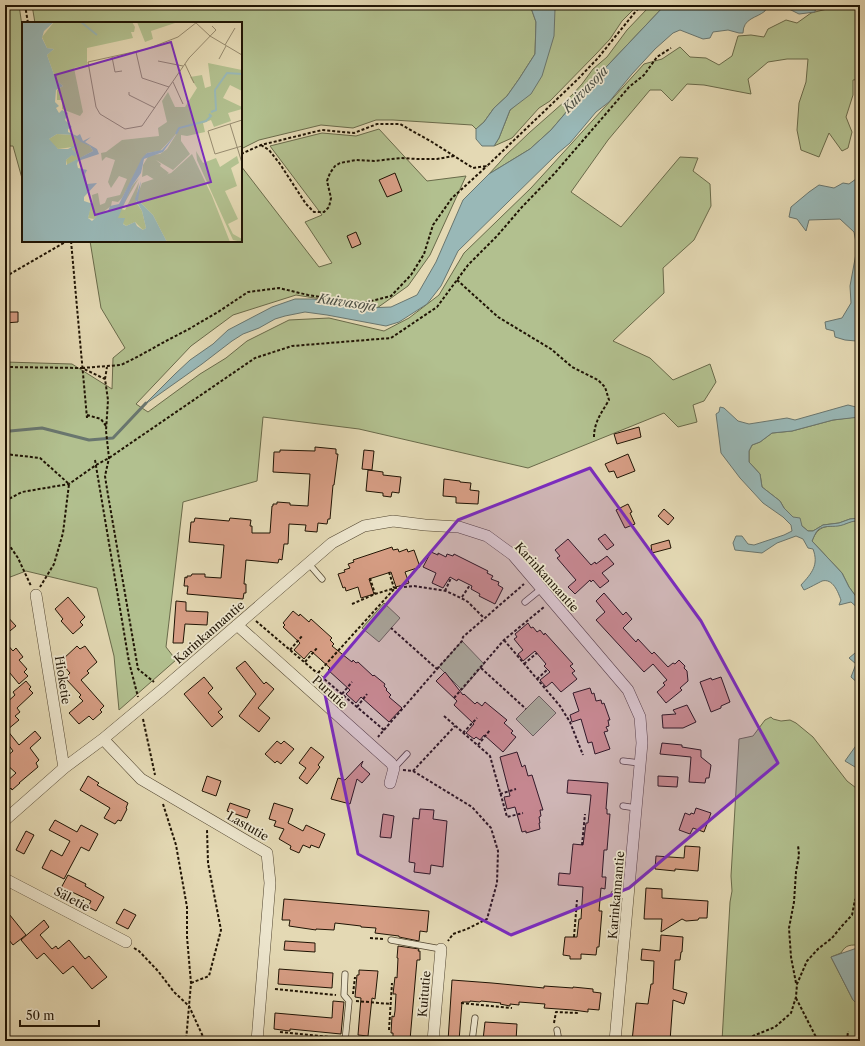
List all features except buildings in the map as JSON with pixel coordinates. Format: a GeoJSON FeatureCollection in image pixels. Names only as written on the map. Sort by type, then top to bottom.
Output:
{"type":"FeatureCollection","features":[{"type":"Feature","properties":{"kind":"street","name":"Karinkannantie"},"geometry":{"type":"LineString","coordinates":[[5,820],[64,768],[103,739],[163,689],[332,544],[364,526],[393,521],[459,527],[487,536],[513,555],[628,690],[640,717],[642,743],[615,1041]]}},
{"type":"Feature","properties":{"kind":"street","name":"Hioketie"},"geometry":{"type":"LineString","coordinates":[[36,595],[64,768]]}},
{"type":"Feature","properties":{"kind":"street","name":"Purutie"},"geometry":{"type":"LineString","coordinates":[[237,626],[391,762],[394,768]]}},
{"type":"Feature","properties":{"kind":"street","name":"Lastutie"},"geometry":{"type":"LineString","coordinates":[[103,739],[141,779],[267,853],[270,883],[258,1041]]}},
{"type":"Feature","properties":{"kind":"street"},"geometry":{"type":"LineString","coordinates":[[390,783],[394,768]]}},
{"type":"Feature","properties":{"kind":"street","name":"Säletie"},"geometry":{"type":"LineString","coordinates":[[5,879],[126,942]]}},
{"type":"Feature","properties":{"kind":"street","name":"Kuitutie"},"geometry":{"type":"LineString","coordinates":[[433,1041],[442,949]]}},
{"type":"Feature","properties":{"kind":"lane"},"geometry":{"type":"LineString","coordinates":[[309,564],[322,579]]}},
{"type":"Feature","properties":{"kind":"lane"},"geometry":{"type":"LineString","coordinates":[[526,602],[541,589]]}},
{"type":"Feature","properties":{"kind":"lane"},"geometry":{"type":"LineString","coordinates":[[394,768],[407,754]]}},
{"type":"Feature","properties":{"kind":"lane"},"geometry":{"type":"LineString","coordinates":[[623,761],[640,763]]}},
{"type":"Feature","properties":{"kind":"lane"},"geometry":{"type":"LineString","coordinates":[[623,806],[636,808]]}},
{"type":"Feature","properties":{"kind":"lane"},"geometry":{"type":"LineString","coordinates":[[614,894],[629,896]]}},
{"type":"Feature","properties":{"kind":"lane"},"geometry":{"type":"LineString","coordinates":[[391,940],[442,949]]}},
{"type":"Feature","properties":{"kind":"lane"},"geometry":{"type":"LineString","coordinates":[[345,974],[344,995],[349,1001],[345,1040]]}},
{"type":"Feature","properties":{"kind":"lane"},"geometry":{"type":"LineString","coordinates":[[472,1041],[475,1018]]}},
{"type":"Feature","properties":{"kind":"lane"},"geometry":{"type":"LineString","coordinates":[[557,1030],[559,1041]]}},
{"type":"Feature","properties":{"kind":"path"},"geometry":{"type":"LineString","coordinates":[[25,5],[28,22]]}},
{"type":"Feature","properties":{"kind":"path"},"geometry":{"type":"LineString","coordinates":[[5,368],[82,368],[121,365],[189,329],[248,292],[279,288],[308,295],[351,302],[367,302],[391,296],[411,275],[424,254],[433,225],[452,198],[583,74],[642,5]]}},
{"type":"Feature","properties":{"kind":"path"},"geometry":{"type":"LineString","coordinates":[[5,501],[22,492],[69,484],[254,358],[292,346],[391,338],[437,307],[468,265],[554,174],[629,87],[644,76],[657,57],[671,48]]}},
{"type":"Feature","properties":{"kind":"path"},"geometry":{"type":"LineString","coordinates":[[242,154],[261,145],[322,130],[354,133],[377,124],[400,124],[474,168],[487,166]]}},
{"type":"Feature","properties":{"kind":"path"},"geometry":{"type":"LineString","coordinates":[[261,145],[269,150],[306,204],[314,212],[324,212],[329,207],[331,198],[327,181],[334,166],[340,163],[356,160],[374,161],[402,158],[437,159],[454,156]]}},
{"type":"Feature","properties":{"kind":"path"},"geometry":{"type":"LineString","coordinates":[[5,277],[65,242]]}},
{"type":"Feature","properties":{"kind":"path"},"geometry":{"type":"LineString","coordinates":[[71,242],[87,416],[101,419],[106,427]]}},
{"type":"Feature","properties":{"kind":"path"},"geometry":{"type":"LineString","coordinates":[[457,280],[498,317],[551,349],[572,367],[598,380],[605,387],[609,400],[594,428],[594,437]]}},
{"type":"Feature","properties":{"kind":"path"},"geometry":{"type":"LineString","coordinates":[[107,366],[105,379],[108,400],[106,431],[109,458],[105,476],[138,669],[163,689]]}},
{"type":"Feature","properties":{"kind":"path"},"geometry":{"type":"LineString","coordinates":[[82,368],[105,379]]}},
{"type":"Feature","properties":{"kind":"path"},"geometry":{"type":"LineString","coordinates":[[5,454],[40,458],[69,484]]}},
{"type":"Feature","properties":{"kind":"path"},"geometry":{"type":"LineString","coordinates":[[95,460],[129,662],[158,788],[176,845],[186,899],[187,937],[191,983],[186,1041]]}},
{"type":"Feature","properties":{"kind":"path"},"geometry":{"type":"LineString","coordinates":[[36,595],[54,564],[63,534],[69,484]]}},
{"type":"Feature","properties":{"kind":"path"},"geometry":{"type":"LineString","coordinates":[[5,539],[18,558],[36,595]]}},
{"type":"Feature","properties":{"kind":"path"},"geometry":{"type":"LineString","coordinates":[[389,572],[394,588]]}},
{"type":"Feature","properties":{"kind":"path"},"geometry":{"type":"LineString","coordinates":[[370,745],[462,641],[463,636],[532,577]]}},
{"type":"Feature","properties":{"kind":"path"},"geometry":{"type":"LineString","coordinates":[[370,578],[375,594]]}},
{"type":"Feature","properties":{"kind":"path"},"geometry":{"type":"LineString","coordinates":[[445,591],[451,578]]}},
{"type":"Feature","properties":{"kind":"path"},"geometry":{"type":"LineString","coordinates":[[462,598],[470,585]]}},
{"type":"Feature","properties":{"kind":"path"},"geometry":{"type":"LineString","coordinates":[[352,604],[394,588],[414,586],[445,591],[462,598],[484,618]]}},
{"type":"Feature","properties":{"kind":"path"},"geometry":{"type":"LineString","coordinates":[[318,674],[394,588]]}},
{"type":"Feature","properties":{"kind":"path"},"geometry":{"type":"LineString","coordinates":[[454,698],[504,640],[551,601]]}},
{"type":"Feature","properties":{"kind":"path"},"geometry":{"type":"LineString","coordinates":[[249,615],[384,730]]}},
{"type":"Feature","properties":{"kind":"path"},"geometry":{"type":"LineString","coordinates":[[391,628],[437,670]]}},
{"type":"Feature","properties":{"kind":"path"},"geometry":{"type":"LineString","coordinates":[[290,650],[302,636]]}},
{"type":"Feature","properties":{"kind":"path"},"geometry":{"type":"LineString","coordinates":[[504,640],[564,711],[583,755]]}},
{"type":"Feature","properties":{"kind":"path"},"geometry":{"type":"LineString","coordinates":[[305,662],[317,648]]}},
{"type":"Feature","properties":{"kind":"path"},"geometry":{"type":"LineString","coordinates":[[524,664],[537,653]]}},
{"type":"Feature","properties":{"kind":"path"},"geometry":{"type":"LineString","coordinates":[[480,668],[526,709]]}},
{"type":"Feature","properties":{"kind":"path"},"geometry":{"type":"LineString","coordinates":[[537,679],[548,669]]}},
{"type":"Feature","properties":{"kind":"path"},"geometry":{"type":"LineString","coordinates":[[342,694],[352,682]]}},
{"type":"Feature","properties":{"kind":"path"},"geometry":{"type":"LineString","coordinates":[[357,707],[368,694]]}},
{"type":"Feature","properties":{"kind":"path"},"geometry":{"type":"LineString","coordinates":[[444,716],[490,756],[507,817],[523,813]]}},
{"type":"Feature","properties":{"kind":"path"},"geometry":{"type":"LineString","coordinates":[[464,733],[477,718]]}},
{"type":"Feature","properties":{"kind":"path"},"geometry":{"type":"LineString","coordinates":[[413,771],[455,726]]}},
{"type":"Feature","properties":{"kind":"path"},"geometry":{"type":"LineString","coordinates":[[478,745],[490,730]]}},
{"type":"Feature","properties":{"kind":"path"},"geometry":{"type":"LineString","coordinates":[[394,768],[413,771],[472,807],[491,828],[498,851],[497,883],[487,919],[453,934],[442,949]]}},
{"type":"Feature","properties":{"kind":"path"},"geometry":{"type":"LineString","coordinates":[[500,794],[516,789]]}},
{"type":"Feature","properties":{"kind":"path"},"geometry":{"type":"LineString","coordinates":[[582,845],[585,814]]}},
{"type":"Feature","properties":{"kind":"path"},"geometry":{"type":"LineString","coordinates":[[191,983],[209,976],[221,930],[208,863],[207,817]]}},
{"type":"Feature","properties":{"kind":"path"},"geometry":{"type":"LineString","coordinates":[[750,1041],[753,1036],[775,1027],[791,1013],[796,997],[797,984],[791,957],[789,928],[794,902],[799,855],[798,845]]}},
{"type":"Feature","properties":{"kind":"path"},"geometry":{"type":"LineString","coordinates":[[797,984],[807,961],[818,949],[832,938],[852,915],[855,900],[860,893]]}},
{"type":"Feature","properties":{"kind":"path"},"geometry":{"type":"LineString","coordinates":[[574,937],[577,900]]}},
{"type":"Feature","properties":{"kind":"path"},"geometry":{"type":"LineString","coordinates":[[370,938],[391,940]]}},
{"type":"Feature","properties":{"kind":"path"},"geometry":{"type":"LineString","coordinates":[[126,942],[139,951],[158,971],[174,992],[189,1006],[205,1041]]}},
{"type":"Feature","properties":{"kind":"path"},"geometry":{"type":"LineString","coordinates":[[353,995],[355,977]]}},
{"type":"Feature","properties":{"kind":"path"},"geometry":{"type":"LineString","coordinates":[[389,1030],[392,982]]}},
{"type":"Feature","properties":{"kind":"path"},"geometry":{"type":"LineString","coordinates":[[275,989],[344,995]]}},
{"type":"Feature","properties":{"kind":"path"},"geometry":{"type":"LineString","coordinates":[[796,997],[818,1041]]}},
{"type":"Feature","properties":{"kind":"path"},"geometry":{"type":"LineString","coordinates":[[352,1001],[391,1004]]}},
{"type":"Feature","properties":{"kind":"path"},"geometry":{"type":"LineString","coordinates":[[461,1003],[512,1008]]}},
{"type":"Feature","properties":{"kind":"path"},"geometry":{"type":"LineString","coordinates":[[557,1030],[554,1025],[556,1012],[578,1013]]}},
{"type":"Feature","properties":{"kind":"path"},"geometry":{"type":"LineString","coordinates":[[847,1041],[848,1031]]}},
{"type":"Feature","properties":{"kind":"path"},"geometry":{"type":"LineString","coordinates":[[280,1032],[345,1040]]}},
{"type":"Feature","properties":{"kind":"highlighted area"},"geometry":{"type":"Polygon","coordinates":[[[590,468],[701,621],[778,763],[629,888],[511,935],[358,854],[322,680],[458,520],[590,468]]]}},
{"type":"Feature","properties":{"kind":"green space"},"geometry":{"type":"Polygon","coordinates":[[[5,5],[19,5],[22,26],[22,178],[13,146],[5,146],[5,5]]]}},
{"type":"Feature","properties":{"kind":"green space"},"geometry":{"type":"Polygon","coordinates":[[[32,5],[530,5],[536,22],[535,54],[507,96],[494,108],[484,122],[476,129],[472,125],[376,120],[353,128],[321,125],[259,140],[242,148],[242,22],[35,22],[32,5]]]}},
{"type":"Feature","properties":{"kind":"green space"},"geometry":{"type":"Polygon","coordinates":[[[554,5],[638,5],[622,21],[610,39],[550,101],[539,108],[512,138],[494,146],[499,138],[510,110],[517,104],[555,9],[554,5]]]}},
{"type":"Feature","properties":{"kind":"green space"},"geometry":{"type":"Polygon","coordinates":[[[654,5],[665,5],[592,82],[551,130],[530,149],[489,174],[529,133],[572,95],[593,69],[607,57],[627,30],[647,9],[654,5]]]}},
{"type":"Feature","properties":{"kind":"green space"},"geometry":{"type":"Polygon","coordinates":[[[840,5],[860,5],[860,79],[853,80],[853,95],[846,117],[852,132],[848,148],[842,151],[829,133],[819,157],[801,150],[797,130],[799,103],[806,82],[808,59],[787,59],[768,62],[748,79],[751,94],[704,85],[687,84],[672,101],[661,90],[650,90],[608,140],[571,192],[621,227],[680,157],[698,158],[693,171],[710,184],[711,206],[694,240],[663,268],[664,293],[613,341],[650,358],[673,380],[710,364],[716,382],[704,401],[693,405],[697,422],[678,427],[664,413],[528,468],[359,429],[263,417],[257,481],[183,502],[166,647],[176,660],[119,710],[114,656],[97,588],[26,571],[5,579],[5,362],[72,364],[112,389],[113,358],[125,348],[101,308],[90,242],[242,242],[242,167],[319,267],[332,263],[305,222],[322,215],[270,146],[322,133],[356,136],[379,129],[427,181],[466,176],[430,255],[408,286],[377,308],[296,295],[233,315],[191,346],[136,404],[148,412],[200,374],[226,358],[247,341],[289,320],[329,318],[384,331],[409,318],[439,295],[464,253],[531,188],[644,64],[662,59],[680,47],[690,57],[706,58],[719,65],[732,56],[738,36],[751,35],[764,37],[768,29],[786,20],[797,23],[811,13],[840,5]]]}},
{"type":"Feature","properties":{"kind":"green space"},"geometry":{"type":"Polygon","coordinates":[[[860,417],[860,518],[823,525],[813,531],[808,531],[784,508],[780,501],[762,487],[760,474],[749,462],[749,451],[752,445],[760,442],[772,433],[792,431],[833,420],[860,417]]]}},
{"type":"Feature","properties":{"kind":"green space"},"geometry":{"type":"Polygon","coordinates":[[[860,521],[860,602],[849,587],[842,573],[812,541],[818,531],[824,527],[860,521]]]}},
{"type":"Feature","properties":{"kind":"green space"},"geometry":{"type":"Polygon","coordinates":[[[384,603],[400,618],[379,642],[362,628],[384,603]]]}},
{"type":"Feature","properties":{"kind":"green space"},"geometry":{"type":"Polygon","coordinates":[[[462,641],[484,664],[462,690],[439,667],[462,641]]]}},
{"type":"Feature","properties":{"kind":"green space"},"geometry":{"type":"Polygon","coordinates":[[[539,696],[556,713],[533,736],[516,719],[539,696]]]}},
{"type":"Feature","properties":{"kind":"green space"},"geometry":{"type":"Polygon","coordinates":[[[771,717],[781,721],[790,720],[813,737],[847,781],[860,791],[860,945],[851,945],[841,953],[831,957],[853,1000],[860,1007],[860,1023],[857,1026],[860,1035],[858,1041],[722,1041],[730,902],[732,891],[731,876],[739,739],[753,736],[765,720],[771,717]]]}},
{"type":"Feature","properties":{"kind":"water"},"geometry":{"type":"Polygon","coordinates":[[[530,5],[554,5],[555,9],[554,36],[542,76],[531,94],[510,110],[499,138],[494,146],[482,146],[476,139],[476,129],[484,122],[494,108],[507,96],[535,54],[536,22],[530,5]]]}},
{"type":"Feature","properties":{"kind":"water"},"geometry":{"type":"Polygon","coordinates":[[[665,5],[768,5],[765,11],[745,24],[743,33],[728,30],[713,32],[710,38],[703,39],[680,30],[673,33],[655,49],[609,102],[596,112],[570,143],[458,251],[441,286],[427,304],[399,322],[386,326],[305,312],[275,319],[259,328],[243,334],[232,341],[144,405],[190,360],[213,344],[228,330],[272,307],[295,299],[313,299],[366,308],[391,307],[417,295],[436,262],[463,200],[489,174],[530,149],[551,130],[592,82],[665,5]]]}},
{"type":"Feature","properties":{"kind":"water"},"geometry":{"type":"Polygon","coordinates":[[[781,5],[816,5],[815,12],[799,14],[781,5]]]}},
{"type":"Feature","properties":{"kind":"water"},"geometry":{"type":"Polygon","coordinates":[[[860,176],[860,344],[856,341],[835,337],[834,331],[826,329],[825,322],[842,318],[851,303],[850,286],[857,248],[854,232],[840,219],[809,220],[806,231],[797,219],[789,217],[791,207],[819,185],[834,188],[843,183],[849,184],[860,176]]]}},
{"type":"Feature","properties":{"kind":"water"},"geometry":{"type":"Polygon","coordinates":[[[848,405],[860,408],[860,417],[833,420],[792,431],[772,433],[760,442],[752,445],[749,451],[749,462],[760,474],[762,487],[780,501],[784,508],[793,517],[800,518],[802,526],[808,531],[813,531],[823,525],[860,518],[860,521],[820,528],[816,532],[812,541],[842,573],[849,587],[860,602],[860,610],[851,602],[839,605],[841,600],[838,593],[834,586],[829,582],[822,581],[804,590],[801,585],[811,573],[815,564],[815,555],[813,549],[808,548],[803,539],[796,536],[777,543],[762,553],[735,550],[733,543],[736,536],[742,536],[748,544],[754,545],[792,531],[791,525],[783,517],[763,503],[740,478],[721,453],[716,414],[719,412],[720,407],[724,408],[738,421],[749,424],[787,418],[795,420],[848,405]]]}},
{"type":"Feature","properties":{"kind":"water"},"geometry":{"type":"Polygon","coordinates":[[[855,653],[860,656],[860,685],[851,677],[856,664],[849,658],[855,653]]]}},
{"type":"Feature","properties":{"kind":"water"},"geometry":{"type":"Polygon","coordinates":[[[860,740],[860,770],[845,761],[860,740]]]}},
{"type":"Feature","properties":{"kind":"water"},"geometry":{"type":"Polygon","coordinates":[[[860,947],[860,1007],[853,1000],[831,957],[860,947]]]}},
{"type":"Feature","properties":{"kind":"waterway","name":"Kuivasoja"},"geometry":{"type":"LineString","coordinates":[[5,432],[42,428],[89,440],[113,438],[146,403]]}}]}
